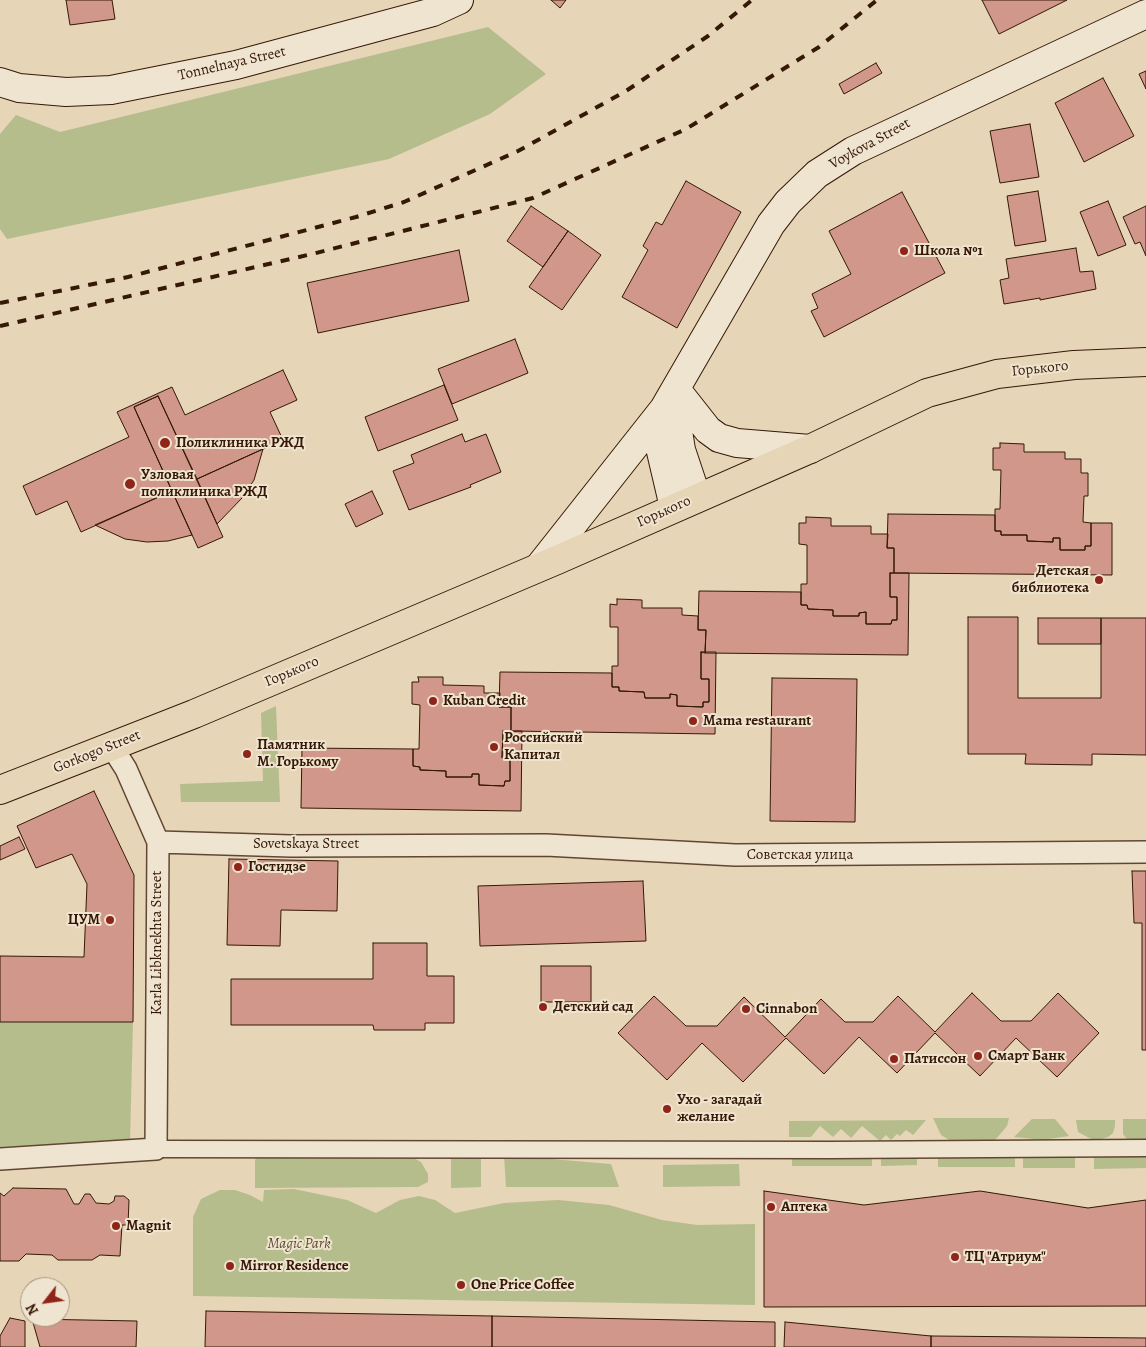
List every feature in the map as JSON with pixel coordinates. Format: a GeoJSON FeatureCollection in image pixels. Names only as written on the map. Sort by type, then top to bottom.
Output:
{"type":"FeatureCollection","features":[{"type":"Feature","properties":{"kind":"main road","name":"Tonnelnaya Street"},"geometry":{"type":"LineString","coordinates":[[0,82],[19,88],[66,92],[111,90],[236,65],[433,12],[459,0]]}},
{"type":"Feature","properties":{"kind":"main road","name":"Voykova Street"},"geometry":{"type":"LineString","coordinates":[[677,393],[694,354],[770,224],[788,202],[817,174],[853,151],[915,120],[1146,14]]}},
{"type":"Feature","properties":{"kind":"main road","name":"Горького"},"geometry":{"type":"LineString","coordinates":[[194,714],[810,449],[927,393],[997,374],[1074,365],[1146,362]]}},
{"type":"Feature","properties":{"kind":"main road"},"geometry":{"type":"LineString","coordinates":[[677,393],[708,430],[719,438],[737,443],[810,449]]}},
{"type":"Feature","properties":{"kind":"main road"},"geometry":{"type":"LineString","coordinates":[[677,393],[678,430],[685,502]]}},
{"type":"Feature","properties":{"kind":"main road"},"geometry":{"type":"LineString","coordinates":[[539,567],[677,393]]}},
{"type":"Feature","properties":{"kind":"main road","name":"Gorkogo Street"},"geometry":{"type":"LineString","coordinates":[[0,790],[194,714]]}},
{"type":"Feature","properties":{"kind":"street","name":"Karla Libknekhta Street"},"geometry":{"type":"LineString","coordinates":[[112,747],[126,769],[158,842],[156,1149]]}},
{"type":"Feature","properties":{"kind":"street","name":"Sovetskaya Street"},"geometry":{"type":"LineString","coordinates":[[158,842],[291,846],[546,845],[754,856],[1146,852]]}},
{"type":"Feature","properties":{"kind":"street"},"geometry":{"type":"LineString","coordinates":[[0,1159],[156,1149],[831,1150],[1146,1148]]}},
{"type":"Feature","properties":{"kind":"green space"},"geometry":{"type":"Polygon","coordinates":[[[488,27],[546,74],[490,114],[389,159],[7,239],[0,229],[0,134],[16,115],[60,132],[488,27]]]}},
{"type":"Feature","properties":{"kind":"green space"},"geometry":{"type":"Polygon","coordinates":[[[276,706],[280,802],[181,802],[180,784],[263,781],[261,713],[276,706]]]}},
{"type":"Feature","properties":{"kind":"green space"},"geometry":{"type":"Polygon","coordinates":[[[0,1022],[133,1022],[130,1142],[0,1147],[0,1022]]]}},
{"type":"Feature","properties":{"kind":"green space"},"geometry":{"type":"Polygon","coordinates":[[[933,1118],[1009,1118],[1007,1126],[996,1139],[985,1143],[963,1143],[951,1141],[941,1135],[933,1118]]]}},
{"type":"Feature","properties":{"kind":"green space"},"geometry":{"type":"Polygon","coordinates":[[[1032,1119],[1055,1119],[1069,1136],[1043,1140],[1014,1137],[1032,1119]]]}},
{"type":"Feature","properties":{"kind":"green space"},"geometry":{"type":"Polygon","coordinates":[[[1123,1119],[1146,1119],[1146,1139],[1127,1139],[1123,1134],[1123,1119]]]}},
{"type":"Feature","properties":{"kind":"green space"},"geometry":{"type":"Polygon","coordinates":[[[926,1120],[913,1135],[906,1130],[900,1136],[897,1134],[891,1140],[886,1135],[880,1141],[862,1126],[851,1138],[841,1129],[833,1137],[820,1126],[811,1137],[789,1137],[789,1121],[926,1120]]]}},
{"type":"Feature","properties":{"kind":"green space"},"geometry":{"type":"Polygon","coordinates":[[[1076,1120],[1115,1120],[1115,1126],[1113,1133],[1108,1137],[1095,1141],[1078,1132],[1076,1120]]]}},
{"type":"Feature","properties":{"kind":"green space"},"geometry":{"type":"Polygon","coordinates":[[[917,1153],[917,1165],[881,1166],[881,1154],[917,1153]]]}},
{"type":"Feature","properties":{"kind":"green space"},"geometry":{"type":"Polygon","coordinates":[[[792,1154],[872,1154],[872,1166],[792,1166],[792,1154]]]}},
{"type":"Feature","properties":{"kind":"green space"},"geometry":{"type":"Polygon","coordinates":[[[938,1154],[1015,1154],[1015,1167],[938,1167],[938,1154]]]}},
{"type":"Feature","properties":{"kind":"green space"},"geometry":{"type":"Polygon","coordinates":[[[1023,1154],[1075,1154],[1075,1168],[1023,1168],[1023,1154]]]}},
{"type":"Feature","properties":{"kind":"green space"},"geometry":{"type":"Polygon","coordinates":[[[1094,1154],[1146,1154],[1146,1168],[1094,1169],[1094,1154]]]}},
{"type":"Feature","properties":{"kind":"green space"},"geometry":{"type":"Polygon","coordinates":[[[258,1155],[410,1156],[421,1162],[428,1174],[428,1182],[418,1187],[255,1188],[255,1160],[258,1155]]]}},
{"type":"Feature","properties":{"kind":"green space"},"geometry":{"type":"Polygon","coordinates":[[[504,1155],[611,1164],[619,1187],[506,1187],[504,1155]]]}},
{"type":"Feature","properties":{"kind":"green space"},"geometry":{"type":"Polygon","coordinates":[[[481,1156],[481,1187],[451,1188],[451,1157],[481,1156]]]}},
{"type":"Feature","properties":{"kind":"green space"},"geometry":{"type":"Polygon","coordinates":[[[739,1164],[740,1186],[663,1187],[663,1165],[739,1164]]]}},
{"type":"Feature","properties":{"kind":"green space","name":"Magic Park"},"geometry":{"type":"Polygon","coordinates":[[[294,1189],[347,1200],[376,1213],[400,1200],[419,1196],[435,1200],[455,1213],[504,1203],[558,1200],[609,1205],[662,1220],[697,1225],[755,1224],[755,1305],[193,1296],[193,1217],[201,1199],[220,1190],[235,1190],[263,1202],[264,1190],[294,1189]]]}},
{"type":"Feature","properties":{"kind":"building"},"geometry":{"type":"Polygon","coordinates":[[[66,0],[112,0],[115,19],[70,25],[66,0]]]}},
{"type":"Feature","properties":{"kind":"building"},"geometry":{"type":"Polygon","coordinates":[[[551,0],[566,0],[560,8],[551,0]]]}},
{"type":"Feature","properties":{"kind":"building"},"geometry":{"type":"Polygon","coordinates":[[[982,0],[1067,0],[999,34],[982,0]]]}},
{"type":"Feature","properties":{"kind":"building"},"geometry":{"type":"Polygon","coordinates":[[[876,63],[882,73],[844,94],[839,84],[876,63]]]}},
{"type":"Feature","properties":{"kind":"building"},"geometry":{"type":"Polygon","coordinates":[[[1146,71],[1146,89],[1139,74],[1146,71]]]}},
{"type":"Feature","properties":{"kind":"building"},"geometry":{"type":"Polygon","coordinates":[[[1103,78],[1134,136],[1084,162],[1055,103],[1103,78]]]}},
{"type":"Feature","properties":{"kind":"building"},"geometry":{"type":"Polygon","coordinates":[[[1030,124],[1039,177],[1000,183],[990,131],[1030,124]]]}},
{"type":"Feature","properties":{"kind":"building"},"geometry":{"type":"Polygon","coordinates":[[[686,181],[741,212],[677,328],[622,297],[648,250],[643,246],[656,222],[662,225],[686,181]]]}},
{"type":"Feature","properties":{"kind":"building"},"geometry":{"type":"Polygon","coordinates":[[[1038,191],[1046,241],[1015,246],[1007,196],[1038,191]]]}},
{"type":"Feature","properties":{"kind":"building"},"geometry":{"type":"Polygon","coordinates":[[[902,192],[945,273],[824,337],[811,311],[818,308],[812,294],[851,274],[829,231],[902,192]]]}},
{"type":"Feature","properties":{"kind":"building"},"geometry":{"type":"Polygon","coordinates":[[[1108,201],[1126,245],[1098,256],[1080,212],[1108,201]]]}},
{"type":"Feature","properties":{"kind":"building"},"geometry":{"type":"Polygon","coordinates":[[[531,206],[568,231],[543,267],[507,241],[531,206]]]}},
{"type":"Feature","properties":{"kind":"building"},"geometry":{"type":"Polygon","coordinates":[[[1146,206],[1146,256],[1140,242],[1135,244],[1123,217],[1146,206]]]}},
{"type":"Feature","properties":{"kind":"building"},"geometry":{"type":"Polygon","coordinates":[[[568,231],[601,255],[562,310],[529,287],[568,231]]]}},
{"type":"Feature","properties":{"kind":"building"},"geometry":{"type":"Polygon","coordinates":[[[1076,248],[1080,272],[1093,271],[1096,289],[1040,300],[1040,298],[1004,304],[1000,280],[1009,278],[1006,259],[1076,248]]]}},
{"type":"Feature","properties":{"kind":"building"},"geometry":{"type":"Polygon","coordinates":[[[459,250],[469,301],[318,333],[307,283],[459,250]]]}},
{"type":"Feature","properties":{"kind":"building"},"geometry":{"type":"Polygon","coordinates":[[[515,339],[528,373],[452,404],[438,369],[515,339]]]}},
{"type":"Feature","properties":{"kind":"building"},"geometry":{"type":"Polygon","coordinates":[[[283,370],[297,400],[270,412],[283,440],[197,479],[158,396],[134,407],[172,491],[81,532],[67,501],[36,515],[23,486],[129,437],[117,412],[172,387],[185,415],[283,370]]]}},
{"type":"Feature","properties":{"kind":"building"},"geometry":{"type":"Polygon","coordinates":[[[444,385],[458,420],[378,451],[365,417],[444,385]]]}},
{"type":"Feature","properties":{"kind":"building","name":"Поликлиника РЖД"},"geometry":{"type":"Polygon","coordinates":[[[158,396],[223,537],[198,548],[134,407],[158,396]]]}},
{"type":"Feature","properties":{"kind":"building"},"geometry":{"type":"Polygon","coordinates":[[[462,434],[465,442],[486,434],[501,472],[470,485],[471,487],[409,510],[393,471],[414,463],[411,455],[462,434]]]}},
{"type":"Feature","properties":{"kind":"building"},"geometry":{"type":"Polygon","coordinates":[[[1000,443],[1024,444],[1024,452],[1065,452],[1065,459],[1081,459],[1081,473],[1088,473],[1088,496],[1084,496],[1083,522],[1091,523],[1091,546],[1085,546],[1085,550],[1060,550],[1060,538],[1053,538],[1053,542],[1027,541],[1027,535],[1001,535],[1001,531],[995,531],[995,509],[1000,509],[1001,470],[993,470],[993,448],[1000,448],[1000,443]]]}},
{"type":"Feature","properties":{"kind":"building"},"geometry":{"type":"Polygon","coordinates":[[[263,449],[254,480],[242,498],[217,524],[197,479],[263,449]]]}},
{"type":"Feature","properties":{"kind":"building"},"geometry":{"type":"Polygon","coordinates":[[[172,491],[192,535],[168,541],[147,542],[125,539],[95,525],[172,491]]]}},
{"type":"Feature","properties":{"kind":"building"},"geometry":{"type":"Polygon","coordinates":[[[372,491],[383,514],[356,527],[345,504],[372,491]]]}},
{"type":"Feature","properties":{"kind":"building"},"geometry":{"type":"Polygon","coordinates":[[[888,514],[995,515],[995,531],[1001,531],[1001,535],[1027,535],[1027,541],[1053,542],[1053,538],[1060,538],[1060,550],[1085,550],[1085,546],[1091,546],[1091,523],[1112,523],[1112,575],[894,573],[894,548],[887,548],[888,514]]]}},
{"type":"Feature","properties":{"kind":"building"},"geometry":{"type":"Polygon","coordinates":[[[806,517],[831,518],[831,526],[871,526],[871,534],[888,534],[887,548],[894,548],[894,573],[890,573],[890,597],[897,597],[897,620],[892,620],[891,624],[866,624],[866,612],[859,613],[859,616],[833,616],[833,610],[808,609],[807,605],[801,605],[801,584],[807,584],[807,545],[799,544],[799,523],[806,523],[806,517]]]}},
{"type":"Feature","properties":{"kind":"building"},"geometry":{"type":"Polygon","coordinates":[[[890,573],[909,573],[908,655],[705,653],[706,630],[698,630],[699,591],[801,592],[801,605],[807,605],[808,609],[833,610],[833,616],[859,616],[859,613],[866,612],[866,624],[891,624],[892,620],[897,620],[897,597],[890,597],[890,573]]]}},
{"type":"Feature","properties":{"kind":"building"},"geometry":{"type":"Polygon","coordinates":[[[617,599],[642,600],[642,608],[682,608],[682,615],[698,616],[698,630],[706,630],[705,653],[701,652],[701,679],[709,679],[709,702],[703,702],[703,707],[677,706],[677,695],[670,694],[670,698],[645,698],[644,692],[619,691],[619,687],[612,687],[612,666],[618,666],[618,627],[610,627],[610,604],[617,605],[617,599]]]}},
{"type":"Feature","properties":{"kind":"building"},"geometry":{"type":"Polygon","coordinates":[[[968,617],[1018,617],[1018,698],[1101,698],[1101,618],[1146,618],[1146,755],[1092,754],[1092,765],[1025,764],[1026,754],[968,754],[968,617]]]}},
{"type":"Feature","properties":{"kind":"building"},"geometry":{"type":"Polygon","coordinates":[[[1038,618],[1101,618],[1101,644],[1038,644],[1038,618]]]}},
{"type":"Feature","properties":{"kind":"building"},"geometry":{"type":"Polygon","coordinates":[[[701,652],[716,652],[715,734],[511,731],[511,707],[499,707],[500,672],[612,673],[612,687],[619,687],[619,691],[644,692],[645,698],[670,698],[670,694],[677,695],[677,706],[703,707],[703,702],[709,702],[709,679],[701,679],[701,652]]]}},
{"type":"Feature","properties":{"kind":"building"},"geometry":{"type":"Polygon","coordinates":[[[418,677],[443,677],[443,685],[484,686],[484,693],[500,693],[499,707],[511,707],[511,731],[503,731],[502,758],[510,758],[510,781],[505,781],[504,786],[479,785],[479,774],[472,774],[472,777],[446,777],[446,771],[420,770],[420,767],[413,766],[413,749],[419,749],[420,705],[412,704],[412,682],[419,682],[418,677]]]}},
{"type":"Feature","properties":{"kind":"building"},"geometry":{"type":"Polygon","coordinates":[[[772,678],[857,679],[855,822],[770,821],[772,678]]]}},
{"type":"Feature","properties":{"kind":"building"},"geometry":{"type":"Polygon","coordinates":[[[503,731],[522,731],[521,811],[301,808],[302,748],[413,749],[413,766],[420,767],[420,770],[446,771],[446,777],[472,777],[472,774],[479,774],[479,785],[504,786],[505,781],[510,781],[510,758],[502,758],[503,731]]]}},
{"type":"Feature","properties":{"kind":"building","name":"ЦУМ"},"geometry":{"type":"Polygon","coordinates":[[[94,791],[134,875],[133,1022],[0,1022],[0,956],[84,957],[87,884],[72,854],[36,868],[17,826],[94,791]]]}},
{"type":"Feature","properties":{"kind":"building"},"geometry":{"type":"Polygon","coordinates":[[[19,837],[25,849],[0,860],[0,846],[19,837]]]}},
{"type":"Feature","properties":{"kind":"building"},"geometry":{"type":"Polygon","coordinates":[[[229,859],[338,861],[337,911],[281,910],[280,946],[227,945],[229,859]]]}},
{"type":"Feature","properties":{"kind":"building"},"geometry":{"type":"Polygon","coordinates":[[[1132,871],[1146,871],[1146,1050],[1142,1050],[1142,923],[1134,923],[1132,871]]]}},
{"type":"Feature","properties":{"kind":"building"},"geometry":{"type":"Polygon","coordinates":[[[643,881],[646,941],[480,946],[478,886],[643,881]]]}},
{"type":"Feature","properties":{"kind":"building"},"geometry":{"type":"Polygon","coordinates":[[[373,943],[427,943],[427,976],[454,976],[454,1023],[425,1023],[425,1030],[374,1030],[373,1025],[231,1025],[231,979],[373,979],[373,943]]]}},
{"type":"Feature","properties":{"kind":"building"},"geometry":{"type":"Polygon","coordinates":[[[541,966],[591,966],[591,1002],[541,1002],[541,966]]]}},
{"type":"Feature","properties":{"kind":"building"},"geometry":{"type":"Polygon","coordinates":[[[972,993],[1001,1021],[1031,1021],[1058,993],[1099,1033],[1057,1077],[1016,1038],[980,1076],[935,1033],[897,1073],[859,1037],[824,1074],[786,1038],[743,1082],[702,1043],[667,1080],[618,1033],[654,996],[686,1026],[717,1026],[744,997],[785,1037],[821,999],[845,1022],[873,1022],[898,996],[935,1032],[972,993]]]}},
{"type":"Feature","properties":{"kind":"building"},"geometry":{"type":"Polygon","coordinates":[[[13,1188],[66,1189],[74,1204],[79,1204],[85,1194],[90,1194],[96,1203],[109,1204],[114,1201],[115,1196],[124,1196],[129,1200],[128,1225],[122,1225],[120,1256],[100,1255],[92,1260],[58,1260],[52,1255],[26,1254],[19,1261],[0,1261],[0,1193],[4,1196],[13,1188]]]}},
{"type":"Feature","properties":{"kind":"building","name":"ТЦ \"Атриум\""},"geometry":{"type":"Polygon","coordinates":[[[764,1191],[864,1205],[980,1191],[1088,1208],[1146,1200],[1146,1306],[764,1307],[764,1191]]]}},
{"type":"Feature","properties":{"kind":"building"},"geometry":{"type":"Polygon","coordinates":[[[206,1311],[492,1316],[492,1347],[205,1347],[206,1311]]]}},
{"type":"Feature","properties":{"kind":"building"},"geometry":{"type":"Polygon","coordinates":[[[492,1316],[775,1322],[775,1347],[492,1347],[492,1316]]]}},
{"type":"Feature","properties":{"kind":"building"},"geometry":{"type":"Polygon","coordinates":[[[10,1318],[20,1320],[20,1327],[25,1327],[25,1347],[0,1347],[0,1336],[10,1318]]]}},
{"type":"Feature","properties":{"kind":"building"},"geometry":{"type":"Polygon","coordinates":[[[70,1320],[137,1321],[136,1347],[40,1347],[34,1327],[70,1327],[70,1320]]]}},
{"type":"Feature","properties":{"kind":"building"},"geometry":{"type":"Polygon","coordinates":[[[785,1322],[931,1336],[931,1347],[784,1347],[785,1322]]]}},
{"type":"Feature","properties":{"kind":"building"},"geometry":{"type":"Polygon","coordinates":[[[931,1336],[1146,1338],[1146,1347],[931,1347],[931,1336]]]}},
{"type":"Feature","properties":{"kind":"railway"},"geometry":{"type":"LineString","coordinates":[[0,303],[128,277],[356,217],[404,202],[518,151],[626,91],[708,36],[752,0]]}},
{"type":"Feature","properties":{"kind":"railway"},"geometry":{"type":"LineString","coordinates":[[0,326],[312,254],[533,198],[686,129],[819,47],[877,0]]}},
{"type":"Feature","properties":{"kind":"place","name":"Школа №1"},"geometry":{"type":"Point","coordinates":[904,251]}},
{"type":"Feature","properties":{"kind":"place","name":"Поликлиника РЖД"},"geometry":{"type":"Point","coordinates":[165,443]}},
{"type":"Feature","properties":{"kind":"place","name":"Узловая поликлиника РЖД"},"geometry":{"type":"Point","coordinates":[130,484]}},
{"type":"Feature","properties":{"kind":"place","name":"Детская библиотека"},"geometry":{"type":"Point","coordinates":[1099,580]}},
{"type":"Feature","properties":{"kind":"place","name":"Kuban Credit"},"geometry":{"type":"Point","coordinates":[433,701]}},
{"type":"Feature","properties":{"kind":"place","name":"Mama restaurant"},"geometry":{"type":"Point","coordinates":[693,721]}},
{"type":"Feature","properties":{"kind":"place","name":"Российский Капитал"},"geometry":{"type":"Point","coordinates":[494,747]}},
{"type":"Feature","properties":{"kind":"place","name":"Памятник М. Горькому"},"geometry":{"type":"Point","coordinates":[247,754]}},
{"type":"Feature","properties":{"kind":"place","name":"Гостидзе"},"geometry":{"type":"Point","coordinates":[238,867]}},
{"type":"Feature","properties":{"kind":"place","name":"ЦУМ"},"geometry":{"type":"Point","coordinates":[110,920]}},
{"type":"Feature","properties":{"kind":"place","name":"Детский сад"},"geometry":{"type":"Point","coordinates":[543,1007]}},
{"type":"Feature","properties":{"kind":"place","name":"Cinnabon"},"geometry":{"type":"Point","coordinates":[746,1009]}},
{"type":"Feature","properties":{"kind":"place","name":"Смарт Банк"},"geometry":{"type":"Point","coordinates":[978,1056]}},
{"type":"Feature","properties":{"kind":"place","name":"Патиссон"},"geometry":{"type":"Point","coordinates":[894,1059]}},
{"type":"Feature","properties":{"kind":"place","name":"Ухо - загадай желание"},"geometry":{"type":"Point","coordinates":[667,1109]}},
{"type":"Feature","properties":{"kind":"place","name":"Аптека"},"geometry":{"type":"Point","coordinates":[771,1207]}},
{"type":"Feature","properties":{"kind":"place","name":"Magnit"},"geometry":{"type":"Point","coordinates":[116,1226]}},
{"type":"Feature","properties":{"kind":"place","name":"ТЦ \"Атриум\""},"geometry":{"type":"Point","coordinates":[955,1257]}},
{"type":"Feature","properties":{"kind":"place","name":"Mirror Residence"},"geometry":{"type":"Point","coordinates":[230,1266]}},
{"type":"Feature","properties":{"kind":"place","name":"One Price Coffee"},"geometry":{"type":"Point","coordinates":[461,1285]}}]}
